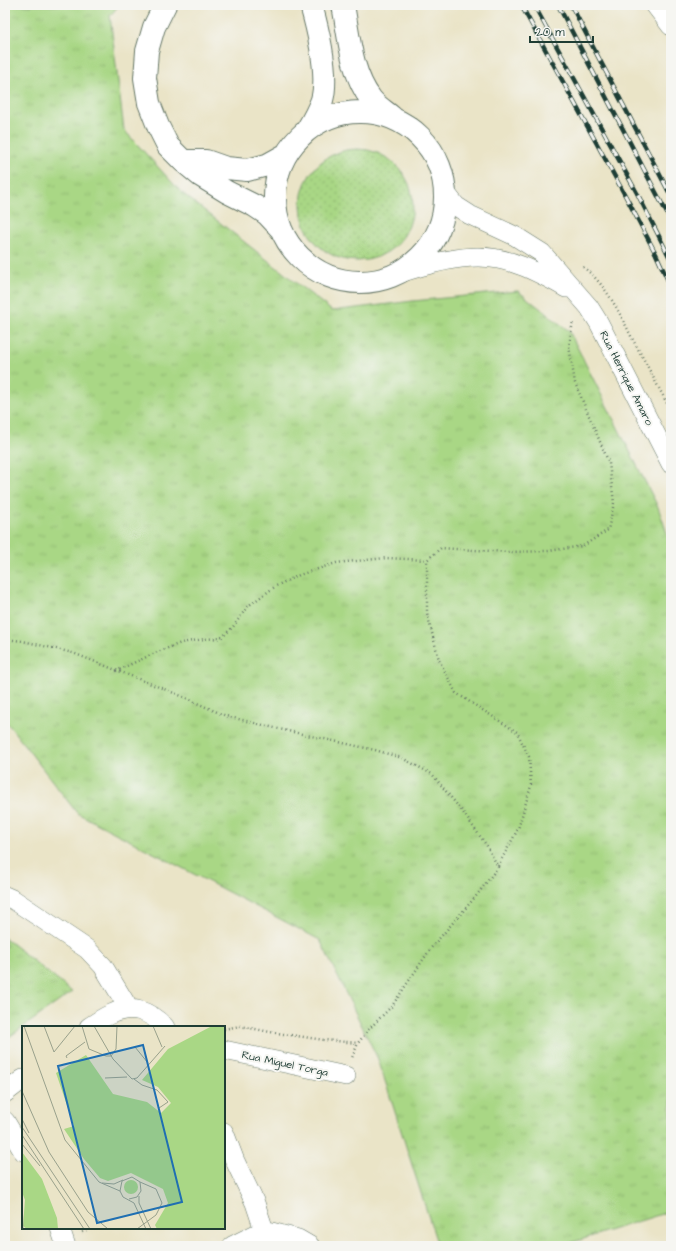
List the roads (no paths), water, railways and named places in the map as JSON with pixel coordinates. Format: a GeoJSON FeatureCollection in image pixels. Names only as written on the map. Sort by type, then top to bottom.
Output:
{"type":"FeatureCollection","features":[{"type":"Feature","properties":{"kind":"main road"},"geometry":{"type":"LineString","coordinates":[[165,5],[154,28],[147,51],[145,78],[149,103],[168,146],[201,176],[267,214],[281,229]]}},
{"type":"Feature","properties":{"kind":"main road"},"geometry":{"type":"LineString","coordinates":[[307,130],[315,117],[322,98],[324,73],[317,28],[311,5]]}},
{"type":"Feature","properties":{"kind":"main road"},"geometry":{"type":"LineString","coordinates":[[344,5],[354,63],[360,82],[372,100],[395,119],[415,131],[431,149],[441,170],[446,193],[445,209],[441,226],[434,241],[424,254],[412,265],[397,274],[375,281],[352,282],[329,276],[309,265],[292,249],[281,229],[276,211],[274,191],[278,173],[285,155],[307,130],[326,118],[349,112],[372,112],[395,119]]}},
{"type":"Feature","properties":{"kind":"main road"},"geometry":{"type":"LineString","coordinates":[[183,161],[206,160],[226,168],[246,170],[267,165],[285,155]]}},
{"type":"Feature","properties":{"kind":"street"},"geometry":{"type":"LineString","coordinates":[[655,5],[671,26]]}},
{"type":"Feature","properties":{"kind":"street","name":"Rua Henrique Amaro"},"geometry":{"type":"LineString","coordinates":[[446,193],[456,206],[470,215],[515,236],[542,252],[589,307],[599,323],[671,464]]}},
{"type":"Feature","properties":{"kind":"street","name":"Rua Henrique Amaro"},"geometry":{"type":"LineString","coordinates":[[397,274],[421,266],[478,257],[500,260],[522,266],[578,295]]}},
{"type":"Feature","properties":{"kind":"street"},"geometry":{"type":"LineString","coordinates":[[5,896],[14,900],[87,949],[102,966],[128,1009]]}},
{"type":"Feature","properties":{"kind":"street"},"geometry":{"type":"LineString","coordinates":[[91,1026],[111,1014],[128,1009],[146,1012],[164,1026]]}},
{"type":"Feature","properties":{"kind":"street","name":"Rua Miguel Torga"},"geometry":{"type":"LineString","coordinates":[[225,1050],[346,1076]]}},
{"type":"Feature","properties":{"kind":"street"},"geometry":{"type":"LineString","coordinates":[[5,1094],[22,1080]]}},
{"type":"Feature","properties":{"kind":"street"},"geometry":{"type":"LineString","coordinates":[[5,1121],[22,1149]]}},
{"type":"Feature","properties":{"kind":"street"},"geometry":{"type":"LineString","coordinates":[[225,1135],[235,1161],[255,1203],[266,1238]]}},
{"type":"Feature","properties":{"kind":"street"},"geometry":{"type":"LineString","coordinates":[[60,1229],[66,1246]]}},
{"type":"Feature","properties":{"kind":"street"},"geometry":{"type":"LineString","coordinates":[[232,1246],[266,1238],[298,1239],[310,1246]]}},
{"type":"Feature","properties":{"kind":"railway"},"geometry":{"type":"LineString","coordinates":[[521,5],[626,197],[656,254],[671,287]]}},
{"type":"Feature","properties":{"kind":"railway"},"geometry":{"type":"LineString","coordinates":[[534,5],[637,193],[671,260]]}},
{"type":"Feature","properties":{"kind":"railway"},"geometry":{"type":"LineString","coordinates":[[558,5],[671,221]]}},
{"type":"Feature","properties":{"kind":"railway"},"geometry":{"type":"LineString","coordinates":[[571,5],[671,196]]}}]}
